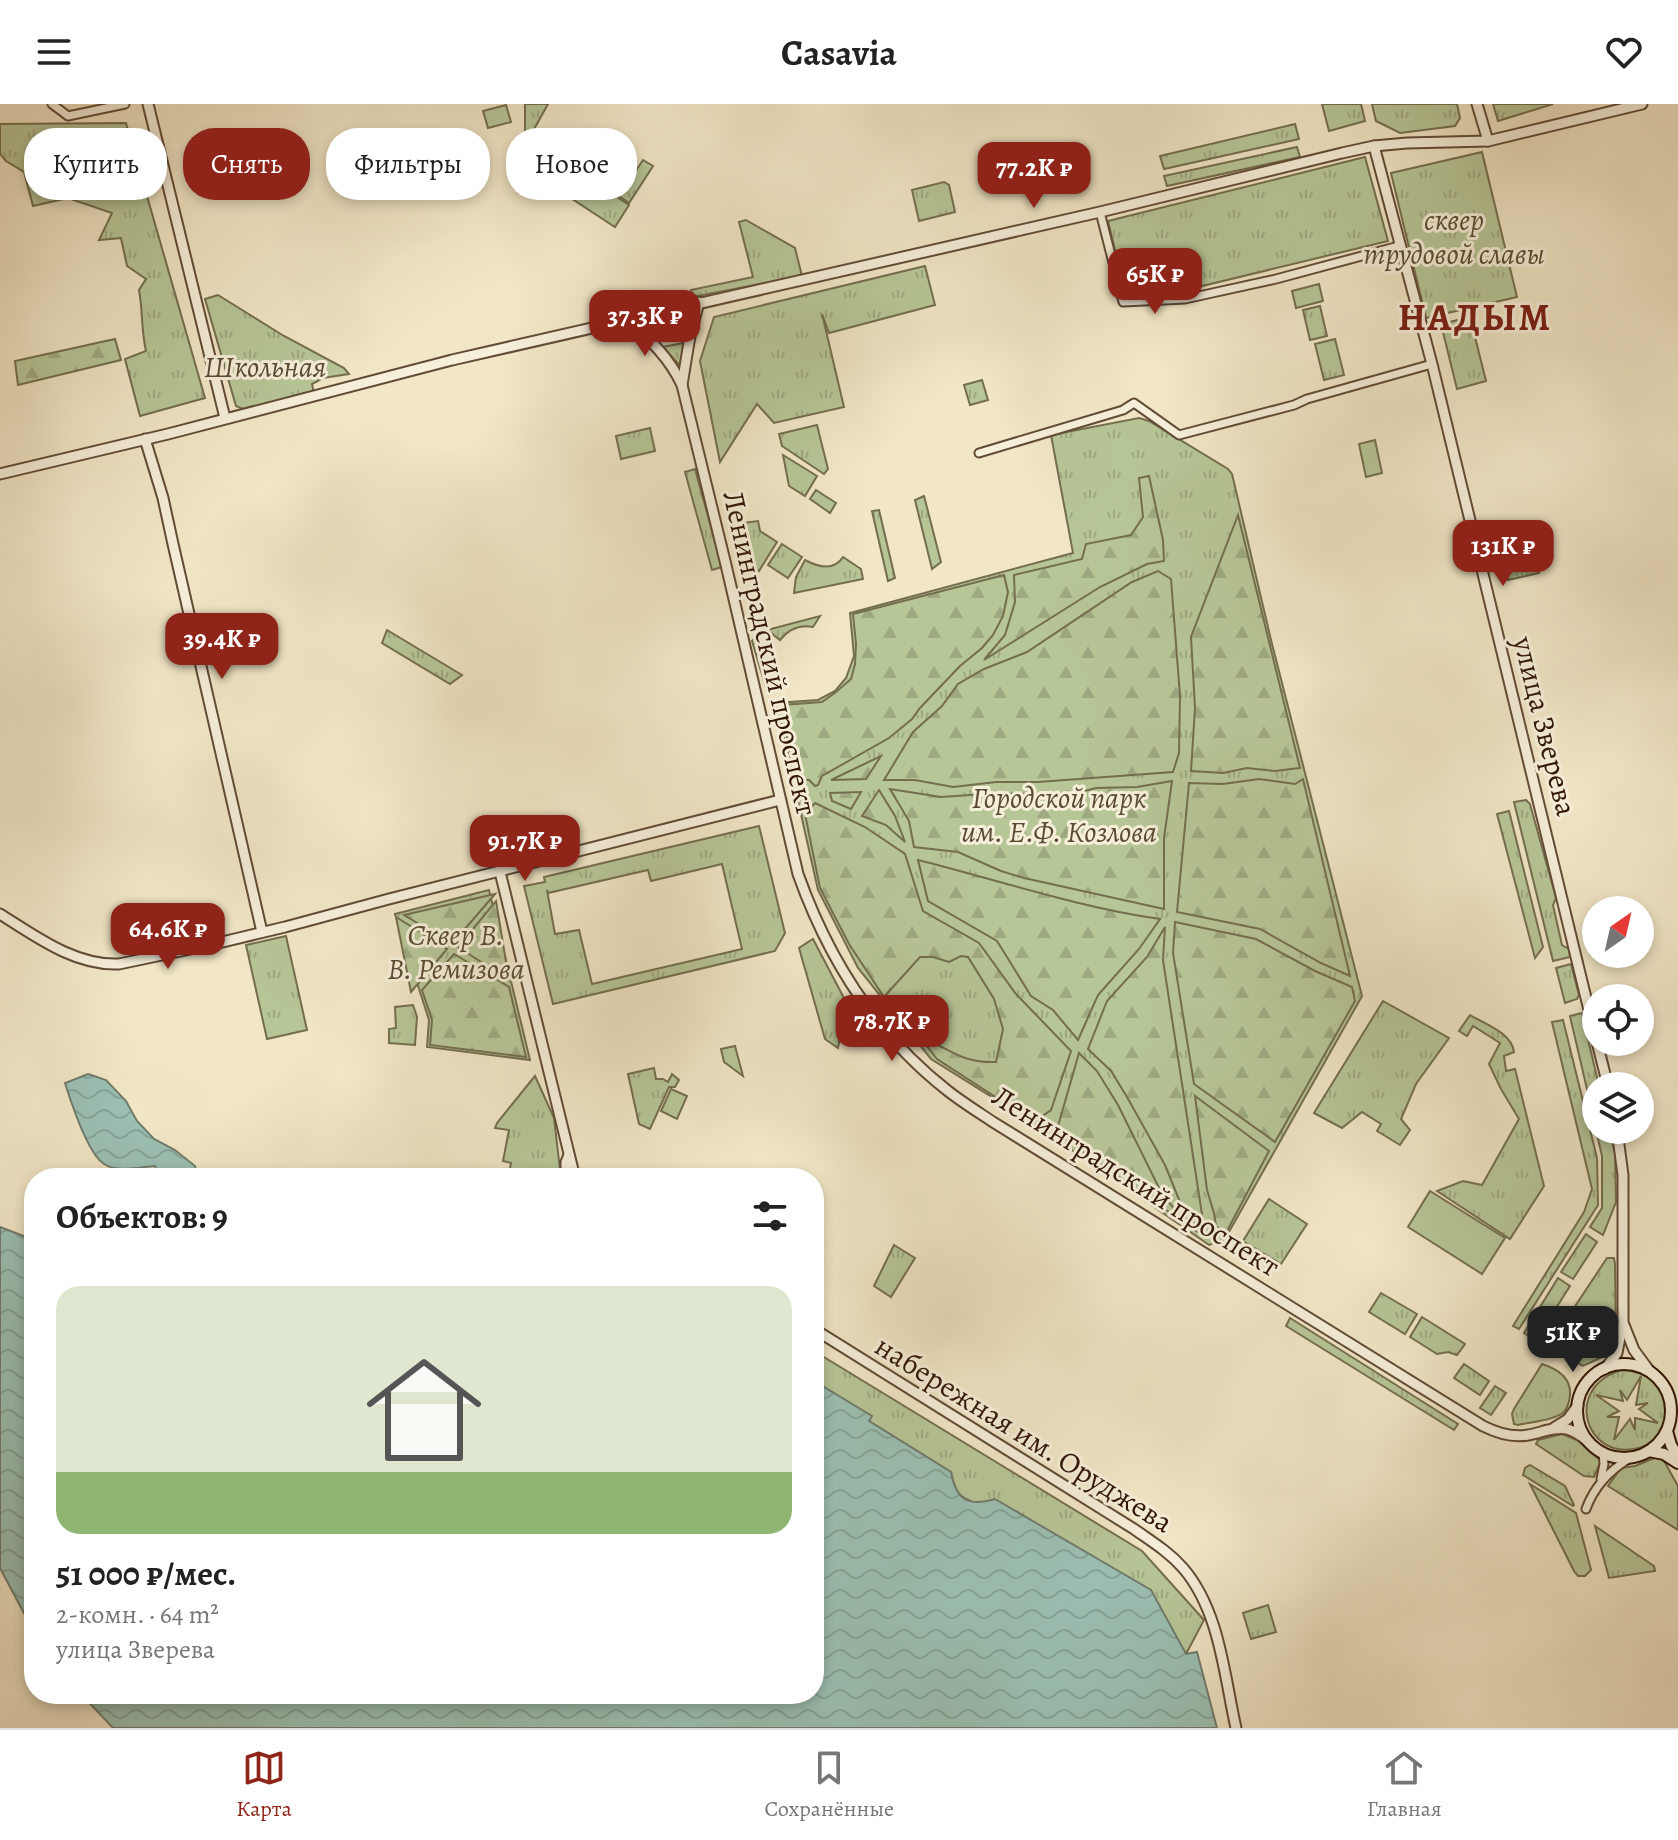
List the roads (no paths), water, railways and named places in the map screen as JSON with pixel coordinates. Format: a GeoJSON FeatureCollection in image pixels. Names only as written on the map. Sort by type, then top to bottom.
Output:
{"type":"FeatureCollection","features":[{"type":"Feature","properties":{"kind":"main road"},"geometry":{"type":"LineString","coordinates":[[1616,1365],[1640,1367],[1651,1373],[1666,1389],[1670,1399],[1667,1431],[1656,1446],[1630,1458],[1603,1453],[1590,1443],[1580,1426],[1578,1405],[1586,1385],[1594,1376],[1616,1365]]}},
{"type":"Feature","properties":{"kind":"main road"},"geometry":{"type":"LineString","coordinates":[[1667,1431],[1678,1460]]}},
{"type":"Feature","properties":{"kind":"main road"},"geometry":{"type":"LineString","coordinates":[[1649,1451],[1678,1460]]}},
{"type":"Feature","properties":{"kind":"street"},"geometry":{"type":"LineString","coordinates":[[52,104],[68,116],[125,104]]}},
{"type":"Feature","properties":{"kind":"street"},"geometry":{"type":"LineString","coordinates":[[148,104],[225,418]]}},
{"type":"Feature","properties":{"kind":"street"},"geometry":{"type":"LineString","coordinates":[[1477,104],[1488,141]]}},
{"type":"Feature","properties":{"kind":"street"},"geometry":{"type":"LineString","coordinates":[[0,474],[452,360],[1374,146],[1488,141],[1642,104]]}},
{"type":"Feature","properties":{"kind":"street","name":"улица Зверева"},"geometry":{"type":"LineString","coordinates":[[1374,146],[1432,364],[1582,984]]}},
{"type":"Feature","properties":{"kind":"street"},"geometry":{"type":"LineString","coordinates":[[1100,212],[1123,302],[1185,299],[1276,279],[1399,246]]}},
{"type":"Feature","properties":{"kind":"street"},"geometry":{"type":"LineString","coordinates":[[682,385],[699,302]]}},
{"type":"Feature","properties":{"kind":"street"},"geometry":{"type":"LineString","coordinates":[[627,319],[664,355],[682,385]]}},
{"type":"Feature","properties":{"kind":"street"},"geometry":{"type":"LineString","coordinates":[[979,453],[1123,410],[1134,403],[1179,435],[1432,364]]}},
{"type":"Feature","properties":{"kind":"street","name":"Ленинградский проспект"},"geometry":{"type":"LineString","coordinates":[[682,385],[798,874],[806,898],[840,968],[902,1049],[948,1091],[1024,1142],[1483,1426],[1512,1436],[1525,1436],[1554,1428]]}},
{"type":"Feature","properties":{"kind":"street"},"geometry":{"type":"LineString","coordinates":[[145,439],[170,528],[262,932]]}},
{"type":"Feature","properties":{"kind":"street"},"geometry":{"type":"LineString","coordinates":[[0,914],[76,957],[103,964],[119,964],[214,944],[780,800]]}},
{"type":"Feature","properties":{"kind":"street"},"geometry":{"type":"LineString","coordinates":[[500,872],[572,1168]]}},
{"type":"Feature","properties":{"kind":"street"},"geometry":{"type":"LineString","coordinates":[[1605,1369],[1617,1353],[1623,1322],[1623,1175],[1619,1144]]}},
{"type":"Feature","properties":{"kind":"street"},"geometry":{"type":"LineString","coordinates":[[565,1168],[568,1155]]}},
{"type":"Feature","properties":{"kind":"street"},"geometry":{"type":"LineString","coordinates":[[1623,1322],[1634,1350],[1651,1373]]}},
{"type":"Feature","properties":{"kind":"street","name":"набережная им. Оруджева"},"geometry":{"type":"LineString","coordinates":[[824,1335],[1134,1529],[1183,1567],[1195,1584],[1213,1626],[1236,1728]]}},
{"type":"Feature","properties":{"kind":"street"},"geometry":{"type":"LineString","coordinates":[[1554,1428],[1568,1419],[1578,1405]]}},
{"type":"Feature","properties":{"kind":"street"},"geometry":{"type":"LineString","coordinates":[[1554,1428],[1571,1430],[1590,1443]]}},
{"type":"Feature","properties":{"kind":"street"},"geometry":{"type":"LineString","coordinates":[[1586,1509],[1604,1471],[1603,1453]]}},
{"type":"Feature","properties":{"kind":"street"},"geometry":{"type":"LineString","coordinates":[[1599,1485],[1614,1468],[1630,1458]]}},
{"type":"Feature","properties":{"kind":"water"},"geometry":{"type":"Polygon","coordinates":[[[88,1074],[106,1080],[154,1139],[175,1150],[196,1168],[115,1168],[104,1164],[80,1126],[65,1083],[88,1074]]]}},
{"type":"Feature","properties":{"kind":"water"},"geometry":{"type":"Polygon","coordinates":[[[0,1227],[24,1236],[24,1613],[0,1568],[0,1227]]]}},
{"type":"Feature","properties":{"kind":"water"},"geometry":{"type":"Polygon","coordinates":[[[824,1387],[872,1416],[869,1421],[951,1472],[956,1489],[965,1499],[977,1502],[995,1499],[1151,1590],[1186,1654],[1197,1652],[1217,1728],[113,1728],[90,1704],[824,1704],[824,1387]]]}},
{"type":"Feature","properties":{"kind":"district","name":"НАДЫМ"},"geometry":{"type":"Point","coordinates":[1475,317]}},
{"type":"Feature","properties":{"kind":"park label","name":"сквер трудовой славы"},"geometry":{"type":"Point","coordinates":[1454,237]}},
{"type":"Feature","properties":{"kind":"park label","name":"Школьная"},"geometry":{"type":"Point","coordinates":[265,367]}},
{"type":"Feature","properties":{"kind":"park label","name":"Городской парк им. Е.Ф. Козлова"},"geometry":{"type":"Point","coordinates":[1059,815]}},
{"type":"Feature","properties":{"kind":"park label","name":"Сквер В. В. Ремизова"},"geometry":{"type":"Point","coordinates":[456,952]}}]}
